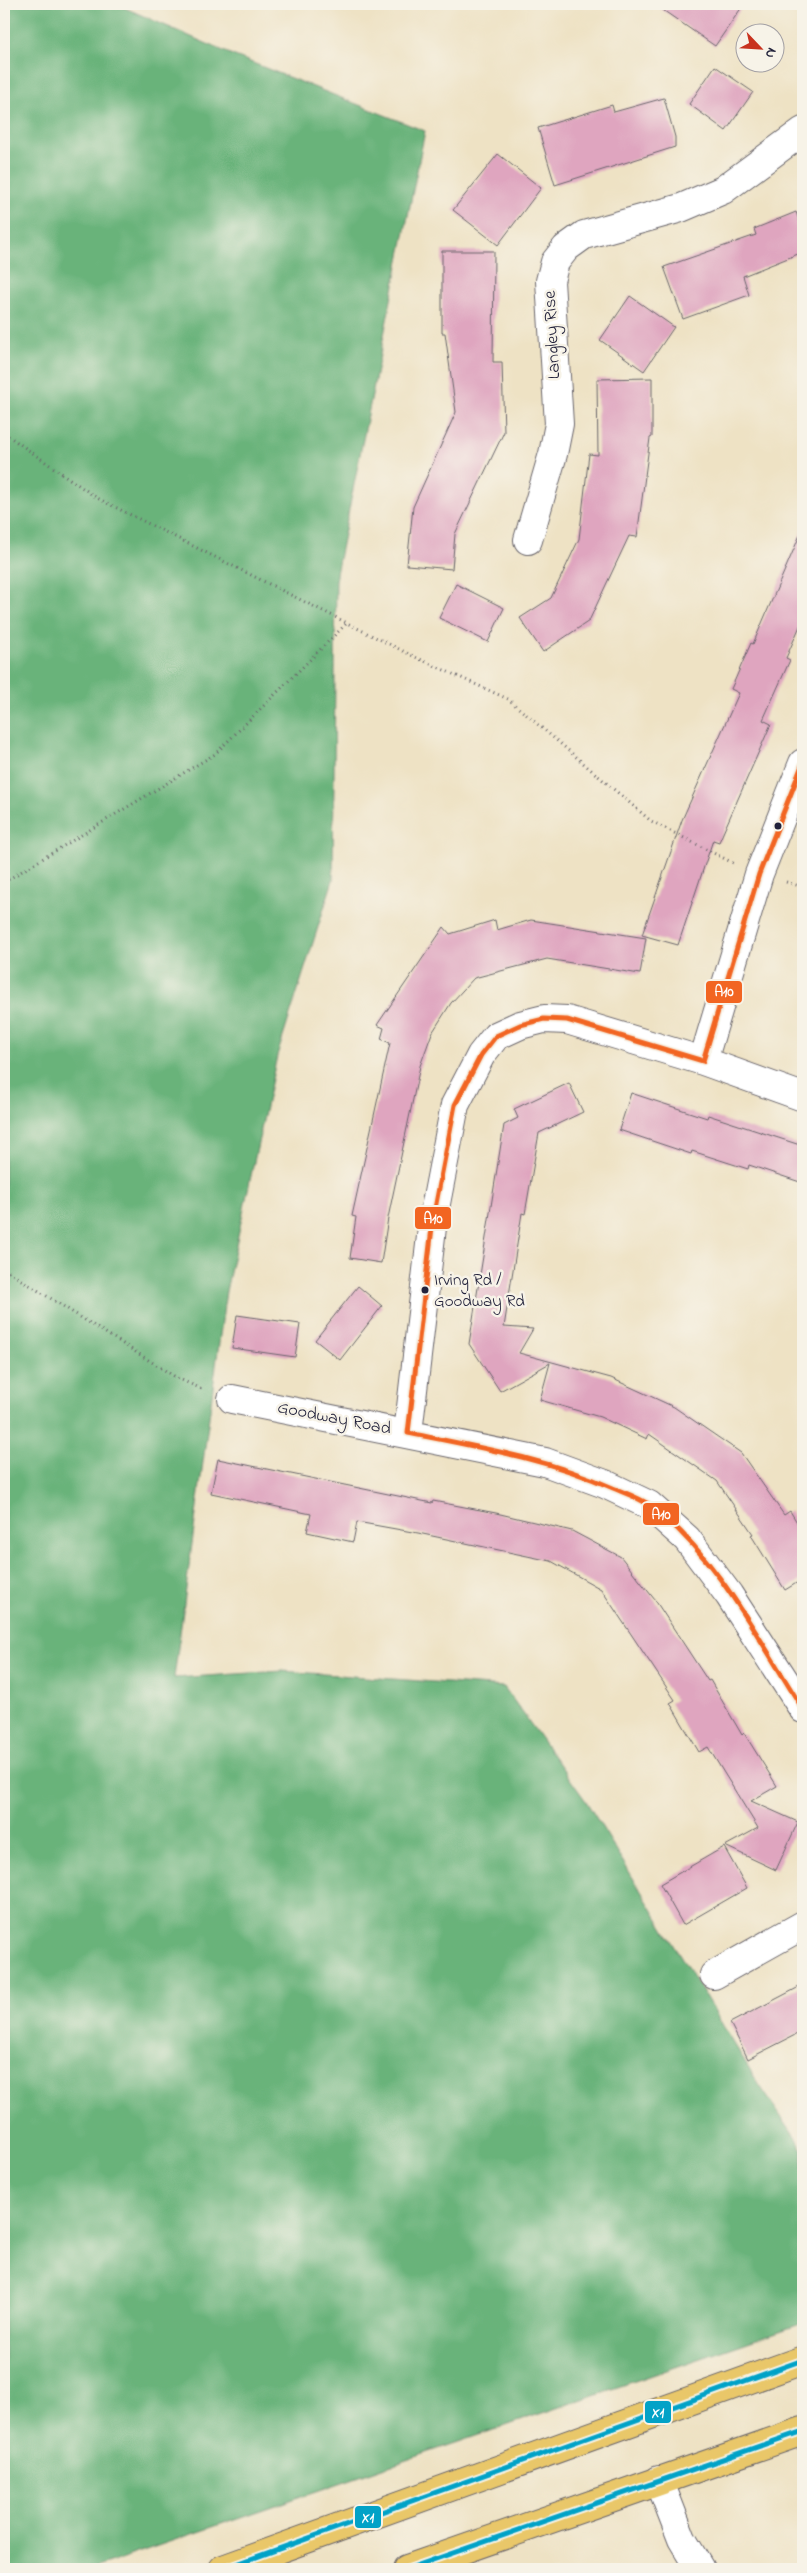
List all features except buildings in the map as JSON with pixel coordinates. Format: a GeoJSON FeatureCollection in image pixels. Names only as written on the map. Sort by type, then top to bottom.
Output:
{"type":"FeatureCollection","features":[{"type":"Feature","properties":{"kind":"highway"},"geometry":{"type":"LineString","coordinates":[[223,2569],[803,2360]]}},
{"type":"Feature","properties":{"kind":"highway"},"geometry":{"type":"LineString","coordinates":[[407,2569],[803,2431]]}},
{"type":"Feature","properties":{"kind":"street","name":"Langley Rise"},"geometry":{"type":"LineString","coordinates":[[528,540],[554,454],[559,424],[550,281],[555,262],[566,248],[584,235],[681,208],[723,190],[803,131]]}},
{"type":"Feature","properties":{"kind":"street"},"geometry":{"type":"LineString","coordinates":[[703,1061],[759,874],[803,763]]}},
{"type":"Feature","properties":{"kind":"street"},"geometry":{"type":"LineString","coordinates":[[408,1433],[433,1219],[455,1105],[481,1055],[496,1036],[520,1025],[544,1019],[567,1020],[703,1061],[803,1097]]}},
{"type":"Feature","properties":{"kind":"street","name":"Goodway Road"},"geometry":{"type":"LineString","coordinates":[[232,1399],[545,1462],[605,1484],[649,1505],[687,1539],[729,1595],[803,1709]]}},
{"type":"Feature","properties":{"kind":"street"},"geometry":{"type":"LineString","coordinates":[[714,1975],[803,1925]]}},
{"type":"Feature","properties":{"kind":"street"},"geometry":{"type":"LineString","coordinates":[[659,2480],[682,2539],[700,2569]]}},
{"type":"Feature","properties":{"kind":"path"},"geometry":{"type":"LineString","coordinates":[[4,433],[97,498],[347,623],[508,700],[651,821],[722,858],[759,874],[803,887]]}},
{"type":"Feature","properties":{"kind":"path"},"geometry":{"type":"LineString","coordinates":[[4,882],[216,754],[347,623]]}},
{"type":"Feature","properties":{"kind":"path"},"geometry":{"type":"LineString","coordinates":[[4,1269],[176,1378],[232,1399]]}},
{"type":"Feature","properties":{"kind":"green space"},"geometry":{"type":"Polygon","coordinates":[[[4,4],[116,4],[235,56],[425,131],[336,574],[333,880],[277,1056],[226,1291],[174,1678],[282,1671],[504,1687],[586,1801],[760,2086],[803,2149],[803,2323],[91,2569],[4,2569],[4,4]]]}},
{"type":"Feature","properties":{"kind":"transit line","name":"A10"},"geometry":{"type":"LineString","coordinates":[[803,763],[759,874],[703,1061],[567,1020],[544,1019],[520,1025],[496,1036],[481,1055],[455,1105],[433,1219],[408,1433],[512,1455],[563,1469],[632,1496],[651,1506],[696,1549],[716,1574],[735,1600],[803,1709]]}},
{"type":"Feature","properties":{"kind":"transit line","name":"X1"},"geometry":{"type":"LineString","coordinates":[[223,2569],[803,2360]]}},
{"type":"Feature","properties":{"kind":"transit line","name":"X1"},"geometry":{"type":"LineString","coordinates":[[407,2569],[803,2431]]}},
{"type":"Feature","properties":{"kind":"place","name":"Irving Rd / Goodway Rd"},"geometry":{"type":"Point","coordinates":[425,1290]}}]}
